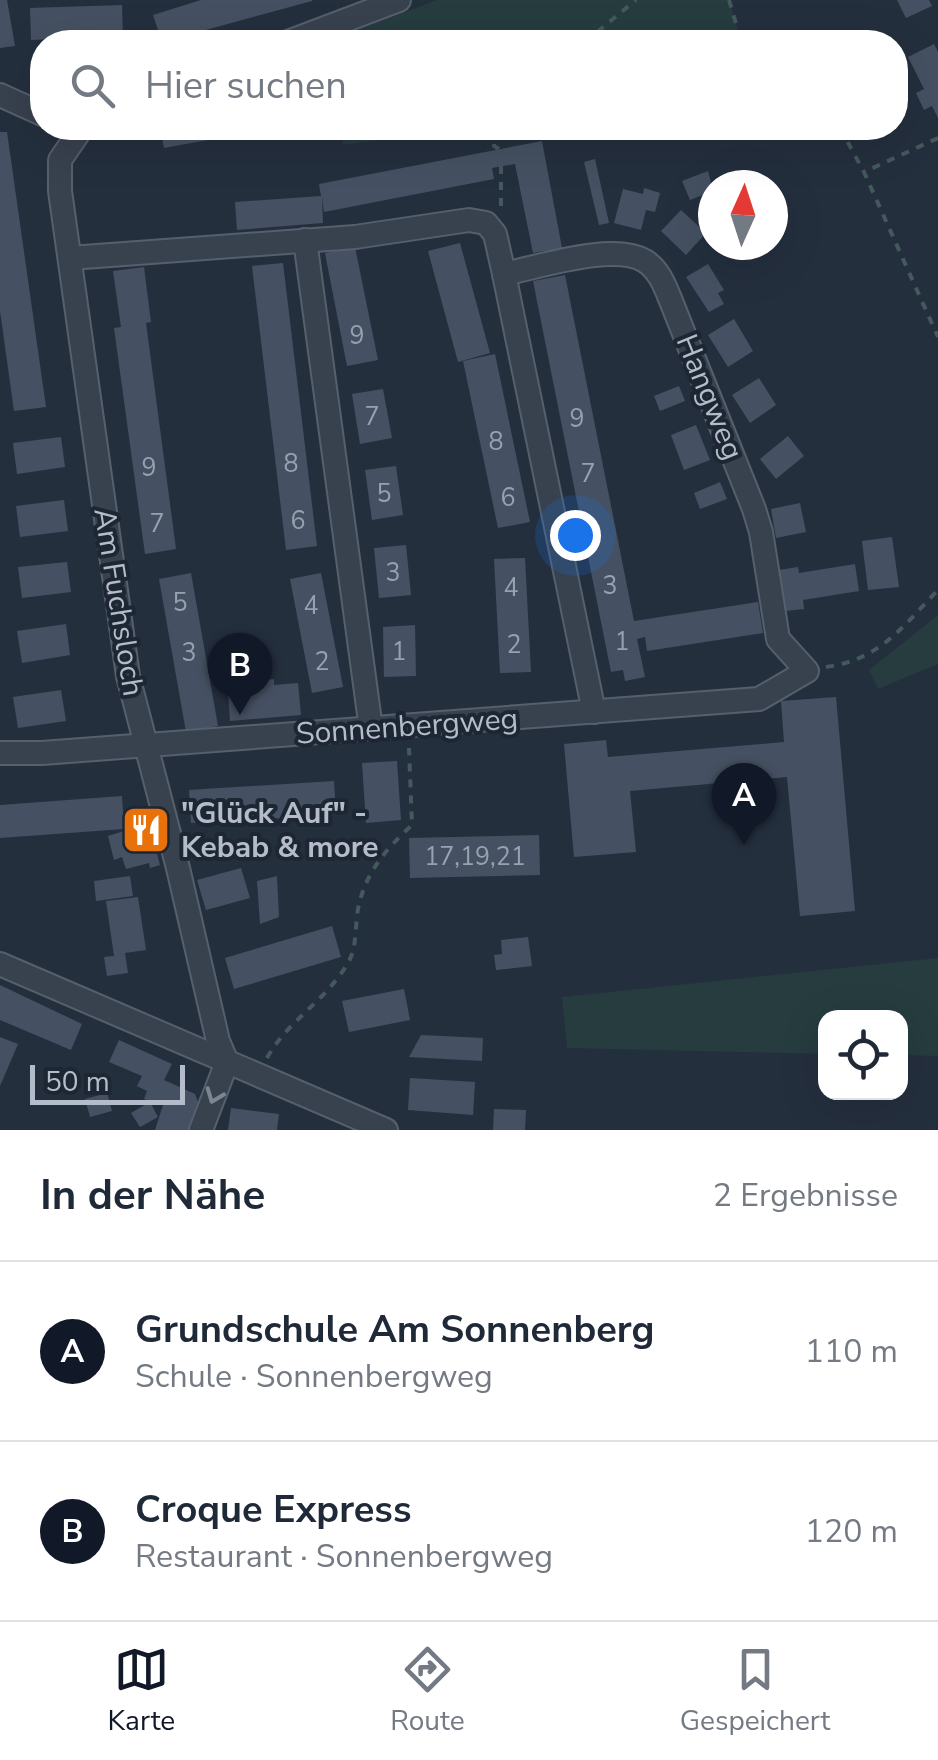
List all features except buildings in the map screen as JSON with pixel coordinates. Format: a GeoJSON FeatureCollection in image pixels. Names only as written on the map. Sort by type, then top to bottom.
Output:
{"type":"FeatureCollection","features":[{"type":"Feature","properties":{"kind":"street"},"geometry":{"type":"LineString","coordinates":[[320,30],[400,0]]}},
{"type":"Feature","properties":{"kind":"street"},"geometry":{"type":"LineString","coordinates":[[0,95],[30,109]]}},
{"type":"Feature","properties":{"kind":"street","name":"Am Fuchsloch"},"geometry":{"type":"LineString","coordinates":[[69,140],[60,160],[59,176],[128,676],[218,1041],[227,1062]]}},
{"type":"Feature","properties":{"kind":"street"},"geometry":{"type":"LineString","coordinates":[[70,258],[355,237],[469,220],[486,223],[495,234],[504,274],[594,712]]}},
{"type":"Feature","properties":{"kind":"street"},"geometry":{"type":"LineString","coordinates":[[305,240],[371,729]]}},
{"type":"Feature","properties":{"kind":"street","name":"Hangweg"},"geometry":{"type":"LineString","coordinates":[[504,274],[620,254],[646,262],[655,270],[754,509],[778,639],[807,670]]}},
{"type":"Feature","properties":{"kind":"street","name":"Sonnenbergweg"},"geometry":{"type":"LineString","coordinates":[[0,753],[42,754],[759,699],[807,670]]}},
{"type":"Feature","properties":{"kind":"street"},"geometry":{"type":"LineString","coordinates":[[0,964],[386,1130]]}},
{"type":"Feature","properties":{"kind":"street"},"geometry":{"type":"LineString","coordinates":[[201,1130],[227,1062]]}},
{"type":"Feature","properties":{"kind":"path"},"geometry":{"type":"LineString","coordinates":[[600,30],[636,0]]}},
{"type":"Feature","properties":{"kind":"path"},"geometry":{"type":"LineString","coordinates":[[730,0],[738,30]]}},
{"type":"Feature","properties":{"kind":"path"},"geometry":{"type":"LineString","coordinates":[[864,172],[938,138]]}},
{"type":"Feature","properties":{"kind":"path"},"geometry":{"type":"LineString","coordinates":[[494,140],[499,150]]}},
{"type":"Feature","properties":{"kind":"path"},"geometry":{"type":"LineString","coordinates":[[847,140],[938,337]]}},
{"type":"Feature","properties":{"kind":"path"},"geometry":{"type":"LineString","coordinates":[[486,223],[501,207],[501,166]]}},
{"type":"Feature","properties":{"kind":"path"},"geometry":{"type":"LineString","coordinates":[[807,670],[854,663],[879,650],[938,590]]}},
{"type":"Feature","properties":{"kind":"path"},"geometry":{"type":"LineString","coordinates":[[258,1075],[278,1037],[324,998],[351,958],[358,905],[381,854],[412,825],[408,726]]}},
{"type":"Feature","properties":{"kind":"green space"},"geometry":{"type":"Polygon","coordinates":[[[437,0],[729,0],[738,30],[357,30],[437,0]]]}},
{"type":"Feature","properties":{"kind":"green space"},"geometry":{"type":"Polygon","coordinates":[[[342,140],[378,140],[343,145],[342,140]]]}},
{"type":"Feature","properties":{"kind":"green space"},"geometry":{"type":"Polygon","coordinates":[[[938,615],[938,664],[878,689],[869,670],[938,615]]]}},
{"type":"Feature","properties":{"kind":"green space"},"geometry":{"type":"Polygon","coordinates":[[[938,958],[938,1056],[908,1055],[908,1010],[818,1010],[818,1054],[567,1048],[562,997],[938,958]]]}},
{"type":"Feature","properties":{"kind":"place","name":"Croque Express"},"geometry":{"type":"Point","coordinates":[240,715]}},
{"type":"Feature","properties":{"kind":"place","name":"\"Glück Auf\" - Kebab & more"},"geometry":{"type":"Point","coordinates":[146,830]}},
{"type":"Feature","properties":{"kind":"place","name":"Grundschule Am Sonnenberg"},"geometry":{"type":"Point","coordinates":[744,845]}}]}
